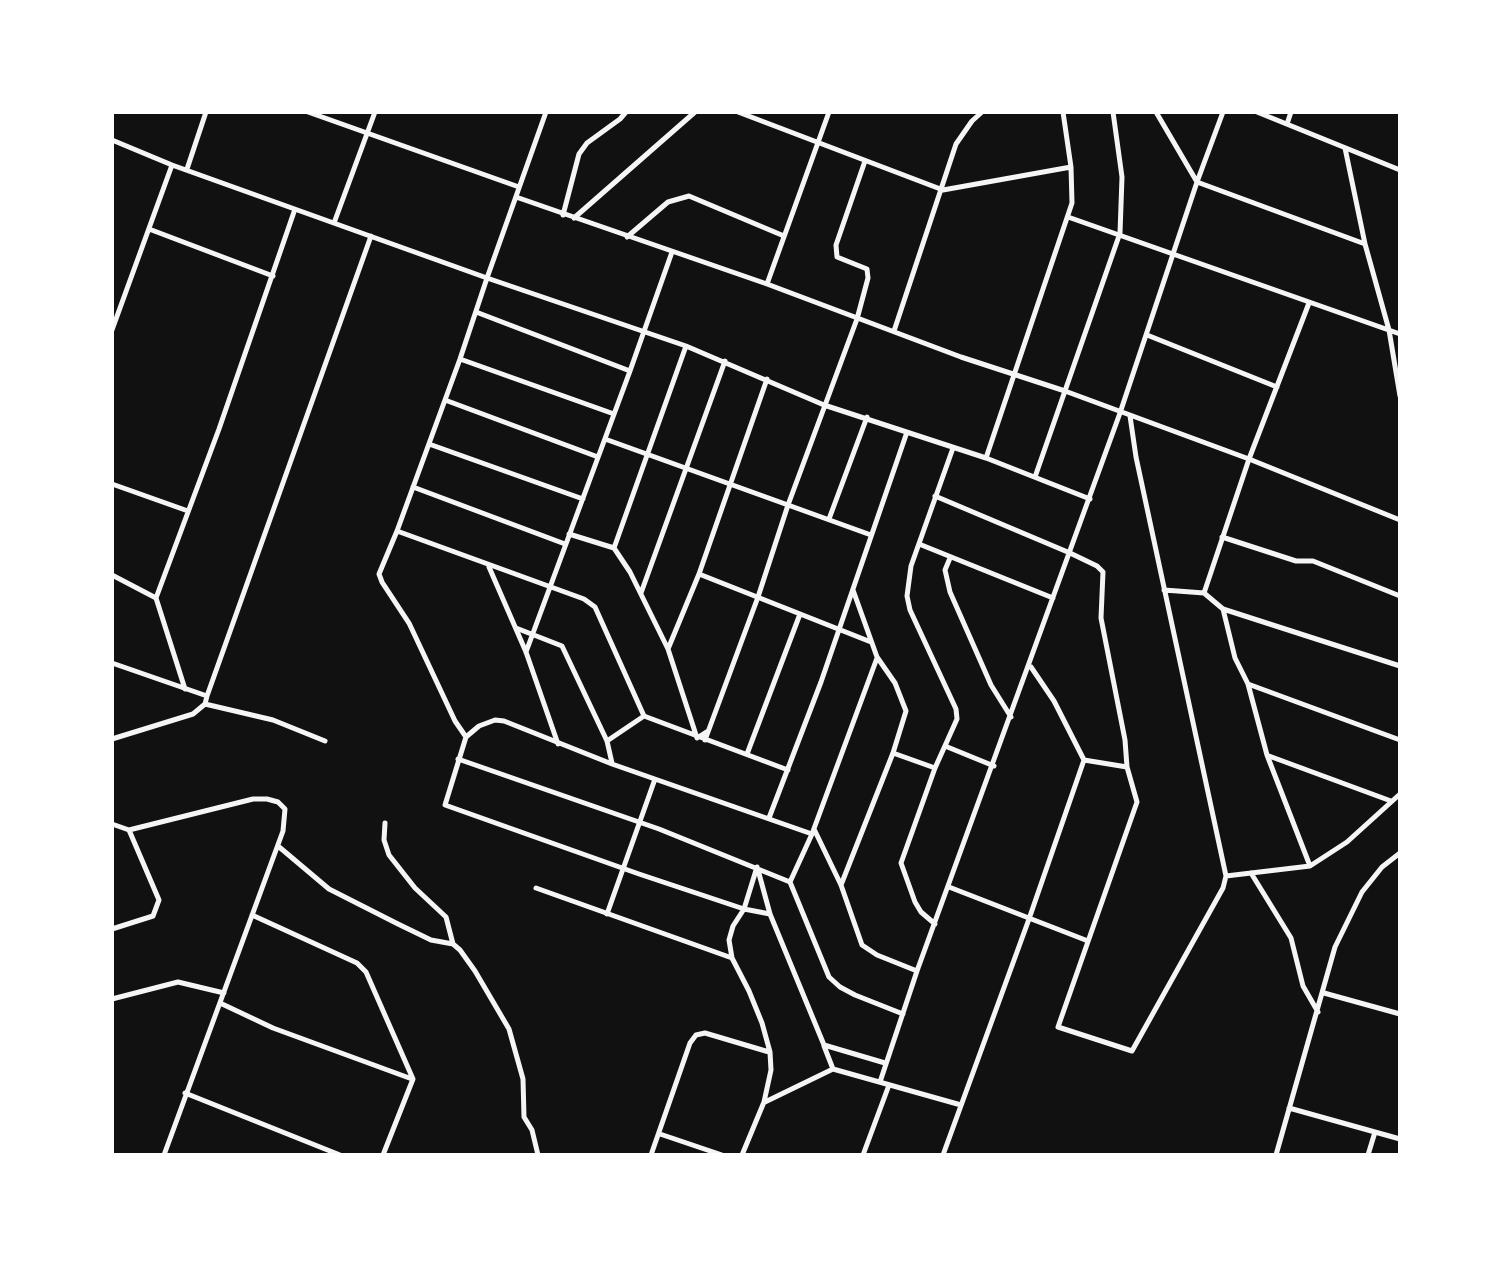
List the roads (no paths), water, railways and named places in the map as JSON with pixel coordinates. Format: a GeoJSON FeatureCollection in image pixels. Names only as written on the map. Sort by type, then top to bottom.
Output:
{"type":"FeatureCollection","features":[{"type":"Feature","properties":{"kind":"street"},"geometry":{"type":"LineString","coordinates":[[187,169],[206,112]]}},
{"type":"Feature","properties":{"kind":"street"},"geometry":{"type":"LineString","coordinates":[[308,112],[519,187]]}},
{"type":"Feature","properties":{"kind":"street"},"geometry":{"type":"LineString","coordinates":[[334,223],[375,112]]}},
{"type":"Feature","properties":{"kind":"street"},"geometry":{"type":"LineString","coordinates":[[466,737],[455,721],[409,623],[379,574],[460,359],[546,112]]}},
{"type":"Feature","properties":{"kind":"street"},"geometry":{"type":"LineString","coordinates":[[563,215],[579,154],[587,143],[626,112]]}},
{"type":"Feature","properties":{"kind":"street"},"geometry":{"type":"LineString","coordinates":[[573,219],[695,112]]}},
{"type":"Feature","properties":{"kind":"street"},"geometry":{"type":"LineString","coordinates":[[738,112],[943,190],[1071,167]]}},
{"type":"Feature","properties":{"kind":"street"},"geometry":{"type":"LineString","coordinates":[[767,284],[829,112]]}},
{"type":"Feature","properties":{"kind":"street"},"geometry":{"type":"LineString","coordinates":[[894,331],[956,144],[982,112]]}},
{"type":"Feature","properties":{"kind":"street"},"geometry":{"type":"LineString","coordinates":[[986,458],[1068,217],[1074,190],[1063,112]]}},
{"type":"Feature","properties":{"kind":"street"},"geometry":{"type":"LineString","coordinates":[[1035,477],[1120,233],[1122,177],[1113,112]]}},
{"type":"Feature","properties":{"kind":"street"},"geometry":{"type":"LineString","coordinates":[[1156,112],[1197,182],[1365,244]]}},
{"type":"Feature","properties":{"kind":"street"},"geometry":{"type":"LineString","coordinates":[[880,1082],[917,971],[1090,499],[1223,112]]}},
{"type":"Feature","properties":{"kind":"street"},"geometry":{"type":"LineString","coordinates":[[1257,112],[1400,170]]}},
{"type":"Feature","properties":{"kind":"street"},"geometry":{"type":"LineString","coordinates":[[1287,124],[1291,112]]}},
{"type":"Feature","properties":{"kind":"street"},"geometry":{"type":"LineString","coordinates":[[112,140],[172,165],[686,346],[824,405],[986,458],[1090,499]]}},
{"type":"Feature","properties":{"kind":"street"},"geometry":{"type":"LineString","coordinates":[[1345,148],[1365,244],[1389,330],[1400,396]]}},
{"type":"Feature","properties":{"kind":"street"},"geometry":{"type":"LineString","coordinates":[[705,740],[857,319],[868,278],[867,269],[837,257],[836,245],[865,161]]}},
{"type":"Feature","properties":{"kind":"street"},"geometry":{"type":"LineString","coordinates":[[112,330],[172,165]]}},
{"type":"Feature","properties":{"kind":"street"},"geometry":{"type":"LineString","coordinates":[[627,237],[668,202],[689,196],[784,236]]}},
{"type":"Feature","properties":{"kind":"street"},"geometry":{"type":"LineString","coordinates":[[516,197],[1065,391],[1249,459],[1400,520]]}},
{"type":"Feature","properties":{"kind":"street"},"geometry":{"type":"LineString","coordinates":[[185,689],[156,598],[295,209]]}},
{"type":"Feature","properties":{"kind":"street"},"geometry":{"type":"LineString","coordinates":[[1068,217],[1400,334]]}},
{"type":"Feature","properties":{"kind":"street"},"geometry":{"type":"LineString","coordinates":[[149,229],[273,276]]}},
{"type":"Feature","properties":{"kind":"street"},"geometry":{"type":"LineString","coordinates":[[112,739],[193,714],[205,704],[371,236]]}},
{"type":"Feature","properties":{"kind":"street"},"geometry":{"type":"LineString","coordinates":[[526,652],[672,252]]}},
{"type":"Feature","properties":{"kind":"street"},"geometry":{"type":"LineString","coordinates":[[1204,593],[1249,459],[1309,303]]}},
{"type":"Feature","properties":{"kind":"street"},"geometry":{"type":"LineString","coordinates":[[476,312],[630,371]]}},
{"type":"Feature","properties":{"kind":"street"},"geometry":{"type":"LineString","coordinates":[[1147,335],[1277,387]]}},
{"type":"Feature","properties":{"kind":"street"},"geometry":{"type":"LineString","coordinates":[[614,548],[686,346]]}},
{"type":"Feature","properties":{"kind":"street"},"geometry":{"type":"LineString","coordinates":[[460,359],[614,414]]}},
{"type":"Feature","properties":{"kind":"street"},"geometry":{"type":"LineString","coordinates":[[641,594],[725,361]]}},
{"type":"Feature","properties":{"kind":"street"},"geometry":{"type":"LineString","coordinates":[[668,649],[699,574],[767,379]]}},
{"type":"Feature","properties":{"kind":"street"},"geometry":{"type":"LineString","coordinates":[[445,400],[598,457]]}},
{"type":"Feature","properties":{"kind":"street"},"geometry":{"type":"LineString","coordinates":[[935,496],[1070,553],[1103,572],[1101,618],[1125,740],[1127,767],[1137,802],[1058,1027],[1132,1051],[1223,888],[1226,876],[1130,416]]}},
{"type":"Feature","properties":{"kind":"street"},"geometry":{"type":"LineString","coordinates":[[829,519],[867,417]]}},
{"type":"Feature","properties":{"kind":"street"},"geometry":{"type":"LineString","coordinates":[[769,818],[839,630],[907,432]]}},
{"type":"Feature","properties":{"kind":"street"},"geometry":{"type":"LineString","coordinates":[[605,439],[871,535]]}},
{"type":"Feature","properties":{"kind":"street"},"geometry":{"type":"LineString","coordinates":[[429,444],[583,499]]}},
{"type":"Feature","properties":{"kind":"street"},"geometry":{"type":"LineString","coordinates":[[935,924],[915,902],[901,863],[935,768],[957,719],[956,709],[910,610],[907,596],[911,566],[953,448]]}},
{"type":"Feature","properties":{"kind":"street"},"geometry":{"type":"LineString","coordinates":[[112,484],[188,511]]}},
{"type":"Feature","properties":{"kind":"street"},"geometry":{"type":"LineString","coordinates":[[413,487],[565,544]]}},
{"type":"Feature","properties":{"kind":"street"},"geometry":{"type":"LineString","coordinates":[[397,531],[584,599],[595,607],[644,716],[788,770]]}},
{"type":"Feature","properties":{"kind":"street"},"geometry":{"type":"LineString","coordinates":[[569,534],[614,548],[668,649],[697,738]]}},
{"type":"Feature","properties":{"kind":"street"},"geometry":{"type":"LineString","coordinates":[[1222,537],[1296,561],[1313,561],[1400,596]]}},
{"type":"Feature","properties":{"kind":"street"},"geometry":{"type":"LineString","coordinates":[[919,544],[1053,598]]}},
{"type":"Feature","properties":{"kind":"street"},"geometry":{"type":"LineString","coordinates":[[950,558],[945,570],[950,592],[986,674],[1011,717]]}},
{"type":"Feature","properties":{"kind":"street"},"geometry":{"type":"LineString","coordinates":[[489,566],[526,652],[558,744]]}},
{"type":"Feature","properties":{"kind":"street"},"geometry":{"type":"LineString","coordinates":[[699,574],[871,642]]}},
{"type":"Feature","properties":{"kind":"street"},"geometry":{"type":"LineString","coordinates":[[112,575],[156,598]]}},
{"type":"Feature","properties":{"kind":"street"},"geometry":{"type":"LineString","coordinates":[[841,885],[893,753],[906,711],[895,683],[877,657],[853,587]]}},
{"type":"Feature","properties":{"kind":"street"},"geometry":{"type":"LineString","coordinates":[[1164,590],[1204,593],[1223,609],[1400,666]]}},
{"type":"Feature","properties":{"kind":"street"},"geometry":{"type":"LineString","coordinates":[[1223,609],[1235,658],[1248,684],[1267,755],[1310,866]]}},
{"type":"Feature","properties":{"kind":"street"},"geometry":{"type":"LineString","coordinates":[[747,754],[800,614]]}},
{"type":"Feature","properties":{"kind":"street"},"geometry":{"type":"LineString","coordinates":[[516,628],[562,646],[607,741],[612,764]]}},
{"type":"Feature","properties":{"kind":"street"},"geometry":{"type":"LineString","coordinates":[[790,882],[813,832],[877,657]]}},
{"type":"Feature","properties":{"kind":"street"},"geometry":{"type":"LineString","coordinates":[[112,663],[207,696]]}},
{"type":"Feature","properties":{"kind":"street"},"geometry":{"type":"LineString","coordinates":[[943,1155],[1084,760],[1054,701],[1030,667]]}},
{"type":"Feature","properties":{"kind":"street"},"geometry":{"type":"LineString","coordinates":[[1248,684],[1400,740]]}},
{"type":"Feature","properties":{"kind":"street"},"geometry":{"type":"LineString","coordinates":[[205,704],[273,720],[325,741]]}},
{"type":"Feature","properties":{"kind":"street"},"geometry":{"type":"LineString","coordinates":[[607,741],[644,716]]}},
{"type":"Feature","properties":{"kind":"street"},"geometry":{"type":"LineString","coordinates":[[770,914],[744,909],[622,869],[445,805],[466,737],[479,726],[495,720],[504,721],[612,764],[813,832],[841,885],[862,945],[877,955],[917,971]]}},
{"type":"Feature","properties":{"kind":"street"},"geometry":{"type":"LineString","coordinates":[[697,738],[708,731]]}},
{"type":"Feature","properties":{"kind":"street"},"geometry":{"type":"LineString","coordinates":[[945,746],[994,766]]}},
{"type":"Feature","properties":{"kind":"street"},"geometry":{"type":"LineString","coordinates":[[893,753],[935,768]]}},
{"type":"Feature","properties":{"kind":"street"},"geometry":{"type":"LineString","coordinates":[[1267,755],[1391,801]]}},
{"type":"Feature","properties":{"kind":"street"},"geometry":{"type":"LineString","coordinates":[[458,759],[639,823],[790,882],[829,977],[855,995],[903,1014]]}},
{"type":"Feature","properties":{"kind":"street"},"geometry":{"type":"LineString","coordinates":[[1084,760],[1127,767]]}},
{"type":"Feature","properties":{"kind":"street"},"geometry":{"type":"LineString","coordinates":[[607,914],[655,779]]}},
{"type":"Feature","properties":{"kind":"street"},"geometry":{"type":"LineString","coordinates":[[1226,876],[1310,866],[1347,842],[1400,794]]}},
{"type":"Feature","properties":{"kind":"street"},"geometry":{"type":"LineString","coordinates":[[112,824],[129,830],[253,799],[278,802],[285,809],[286,820],[278,846],[164,1155]]}},
{"type":"Feature","properties":{"kind":"street"},"geometry":{"type":"LineString","coordinates":[[385,823],[384,840],[389,855],[415,888],[446,917],[453,944],[475,971],[509,1029],[523,1079],[524,1117],[532,1130],[538,1155]]}},
{"type":"Feature","properties":{"kind":"street"},"geometry":{"type":"LineString","coordinates":[[112,929],[153,916],[159,900],[129,830]]}},
{"type":"Feature","properties":{"kind":"street"},"geometry":{"type":"LineString","coordinates":[[278,846],[329,889],[431,940],[453,944]]}},
{"type":"Feature","properties":{"kind":"street"},"geometry":{"type":"LineString","coordinates":[[1276,1155],[1335,947],[1362,892],[1382,867],[1400,853]]}},
{"type":"Feature","properties":{"kind":"street"},"geometry":{"type":"LineString","coordinates":[[742,1155],[764,1102],[771,1070],[770,1052],[749,991],[732,958],[730,933],[744,909],[757,867]]}},
{"type":"Feature","properties":{"kind":"street"},"geometry":{"type":"LineString","coordinates":[[757,867],[770,914],[833,1069]]}},
{"type":"Feature","properties":{"kind":"street"},"geometry":{"type":"LineString","coordinates":[[1251,873],[1291,938],[1303,986],[1318,1013]]}},
{"type":"Feature","properties":{"kind":"street"},"geometry":{"type":"LineString","coordinates":[[949,887],[1088,941]]}},
{"type":"Feature","properties":{"kind":"street"},"geometry":{"type":"LineString","coordinates":[[536,888],[732,958]]}},
{"type":"Feature","properties":{"kind":"street"},"geometry":{"type":"LineString","coordinates":[[252,915],[357,963],[366,972],[413,1079],[383,1155]]}},
{"type":"Feature","properties":{"kind":"street"},"geometry":{"type":"LineString","coordinates":[[112,999],[178,982],[224,993]]}},
{"type":"Feature","properties":{"kind":"street"},"geometry":{"type":"LineString","coordinates":[[1324,993],[1400,1014]]}},
{"type":"Feature","properties":{"kind":"street"},"geometry":{"type":"LineString","coordinates":[[220,1003],[273,1028],[413,1079]]}},
{"type":"Feature","properties":{"kind":"street"},"geometry":{"type":"LineString","coordinates":[[651,1155],[690,1043],[696,1035],[705,1033],[770,1052]]}},
{"type":"Feature","properties":{"kind":"street"},"geometry":{"type":"LineString","coordinates":[[824,1045],[885,1063]]}},
{"type":"Feature","properties":{"kind":"street"},"geometry":{"type":"LineString","coordinates":[[764,1102],[833,1069],[961,1105]]}},
{"type":"Feature","properties":{"kind":"street"},"geometry":{"type":"LineString","coordinates":[[863,1155],[889,1085]]}},
{"type":"Feature","properties":{"kind":"street"},"geometry":{"type":"LineString","coordinates":[[185,1092],[340,1155]]}},
{"type":"Feature","properties":{"kind":"street"},"geometry":{"type":"LineString","coordinates":[[1289,1108],[1400,1139]]}},
{"type":"Feature","properties":{"kind":"street"},"geometry":{"type":"LineString","coordinates":[[1368,1155],[1375,1132]]}},
{"type":"Feature","properties":{"kind":"street"},"geometry":{"type":"LineString","coordinates":[[660,1134],[722,1155]]}}]}
